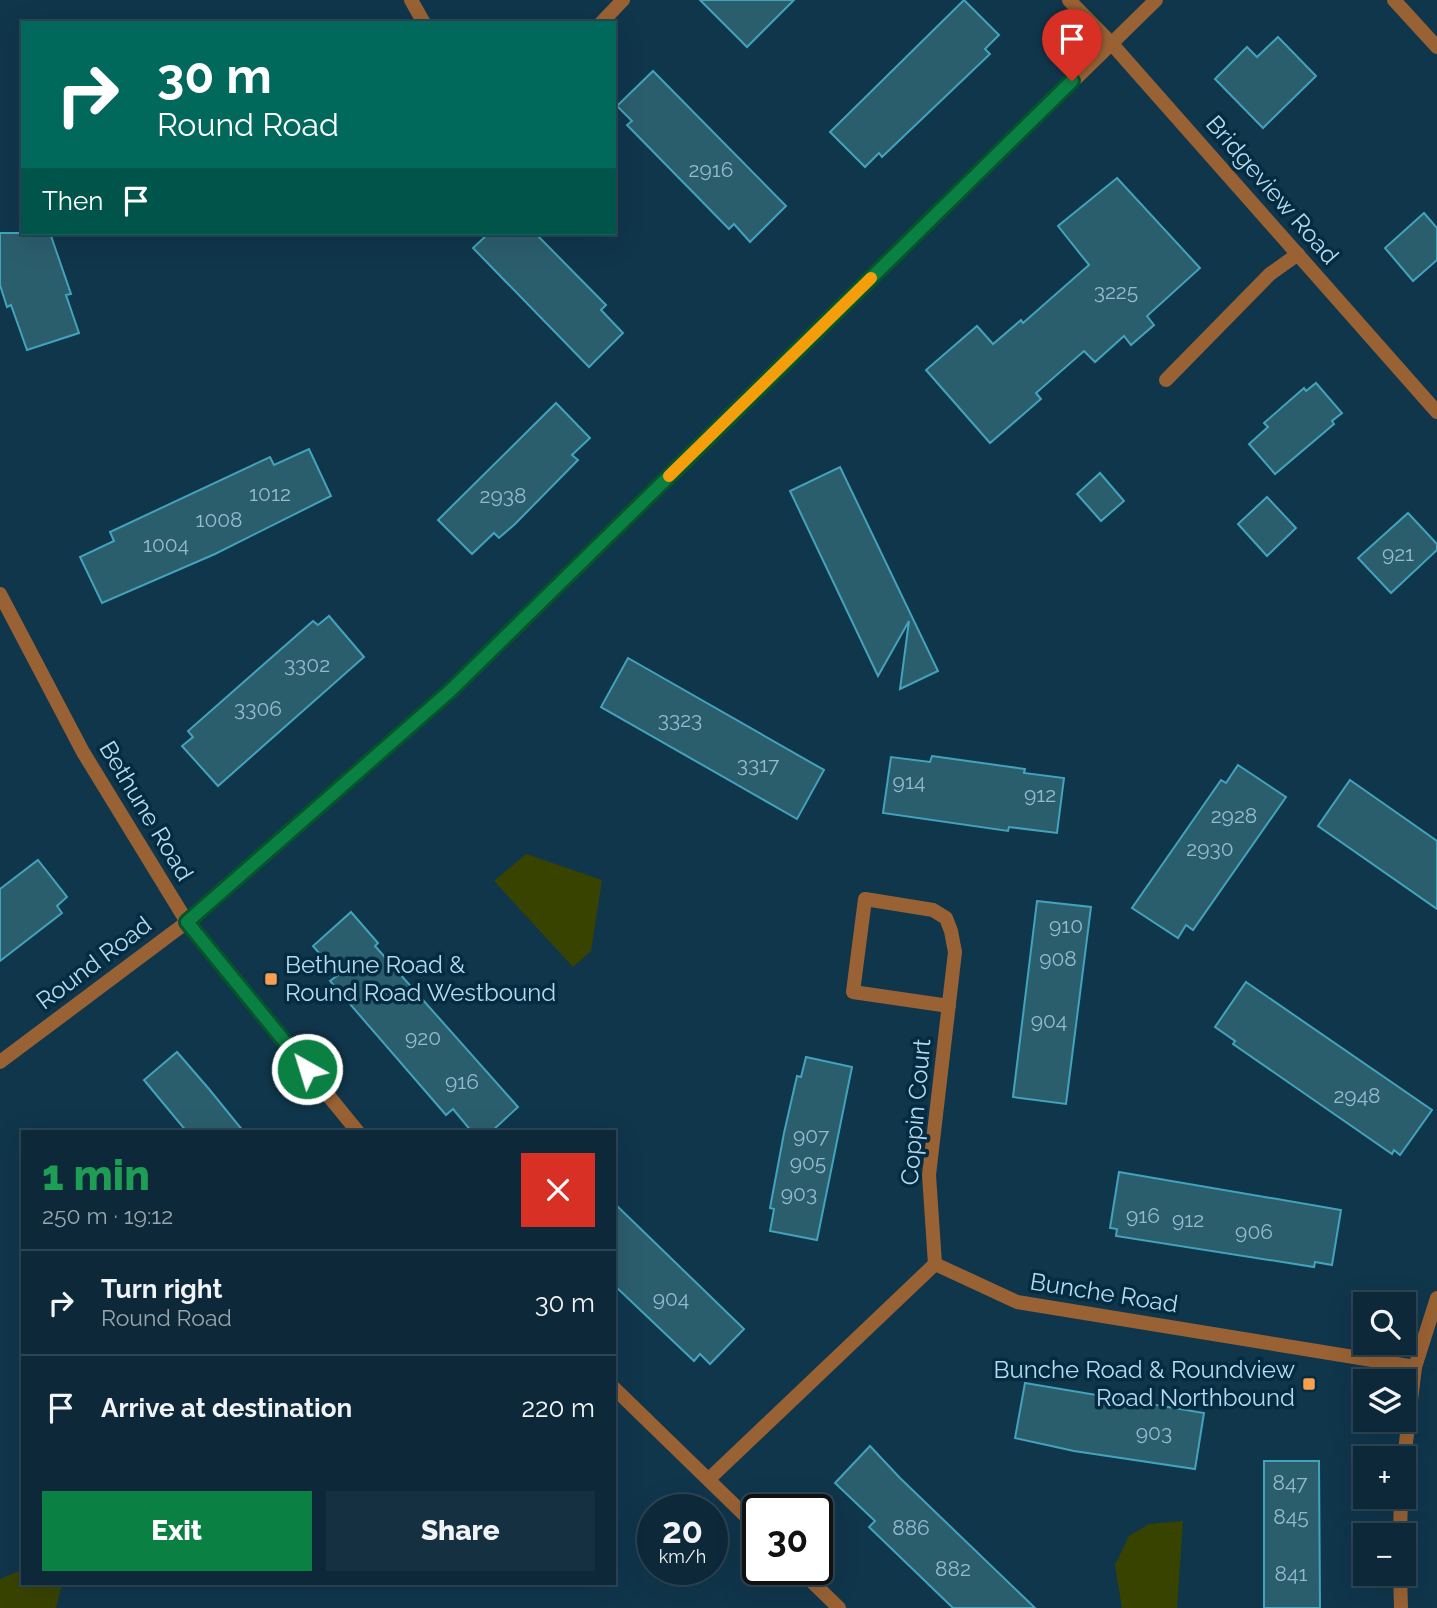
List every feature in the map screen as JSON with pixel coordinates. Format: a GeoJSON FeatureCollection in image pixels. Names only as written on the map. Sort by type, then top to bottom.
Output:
{"type":"FeatureCollection","features":[{"type":"Feature","properties":{"kind":"street"},"geometry":{"type":"LineString","coordinates":[[411,0],[423,21]]}},
{"type":"Feature","properties":{"kind":"street"},"geometry":{"type":"LineString","coordinates":[[603,21],[623,0]]}},
{"type":"Feature","properties":{"kind":"street","name":"Bridgeview Road"},"geometry":{"type":"LineString","coordinates":[[1069,0],[1111,43],[1437,412]]}},
{"type":"Feature","properties":{"kind":"street","name":"Round Road"},"geometry":{"type":"LineString","coordinates":[[0,1062],[187,922],[450,691],[1156,0]]}},
{"type":"Feature","properties":{"kind":"street"},"geometry":{"type":"LineString","coordinates":[[1394,0],[1437,47]]}},
{"type":"Feature","properties":{"kind":"street"},"geometry":{"type":"LineString","coordinates":[[1166,380],[1270,274],[1298,254]]}},
{"type":"Feature","properties":{"kind":"street","name":"Bethune Road"},"geometry":{"type":"LineString","coordinates":[[0,594],[83,752],[187,922],[356,1130]]}},
{"type":"Feature","properties":{"kind":"street","name":"Coppin Court"},"geometry":{"type":"LineString","coordinates":[[936,1264],[929,1175],[949,1006],[955,952],[946,918],[933,910],[864,899],[853,992],[949,1006]]}},
{"type":"Feature","properties":{"kind":"street"},"geometry":{"type":"LineString","coordinates":[[709,1479],[936,1264]]}},
{"type":"Feature","properties":{"kind":"street","name":"Bunche Road"},"geometry":{"type":"LineString","coordinates":[[936,1264],[1017,1302],[1415,1367]]}},
{"type":"Feature","properties":{"kind":"street"},"geometry":{"type":"LineString","coordinates":[[1406,1446],[1415,1367],[1437,1298]]}},
{"type":"Feature","properties":{"kind":"street"},"geometry":{"type":"LineString","coordinates":[[616,1390],[742,1512]]}},
{"type":"Feature","properties":{"kind":"street"},"geometry":{"type":"LineString","coordinates":[[815,1585],[839,1608]]}},
{"type":"Feature","properties":{"kind":"street"},"geometry":{"type":"LineString","coordinates":[[1400,1586],[1401,1608]]}},
{"type":"Feature","properties":{"kind":"green space"},"geometry":{"type":"Polygon","coordinates":[[[526,854],[602,880],[591,951],[573,967],[494,881],[526,854]]]}},
{"type":"Feature","properties":{"kind":"green space"},"geometry":{"type":"Polygon","coordinates":[[[1183,1521],[1177,1608],[1122,1608],[1115,1565],[1129,1536],[1149,1524],[1183,1521]]]}},
{"type":"Feature","properties":{"kind":"green space"},"geometry":{"type":"Polygon","coordinates":[[[21,1570],[21,1585],[62,1585],[56,1608],[0,1608],[0,1579],[21,1570]]]}},
{"type":"Feature","properties":{"kind":"building"},"geometry":{"type":"Polygon","coordinates":[[[700,0],[794,0],[747,47],[700,0]]]}},
{"type":"Feature","properties":{"kind":"building"},"geometry":{"type":"Polygon","coordinates":[[[964,0],[999,35],[985,49],[990,54],[882,157],[879,153],[865,167],[830,132],[964,0]]]}},
{"type":"Feature","properties":{"kind":"building"},"geometry":{"type":"Polygon","coordinates":[[[1278,37],[1316,76],[1263,128],[1215,79],[1247,47],[1257,57],[1278,37]]]}},
{"type":"Feature","properties":{"kind":"building"},"geometry":{"type":"Polygon","coordinates":[[[653,71],[786,206],[750,242],[734,224],[729,229],[627,125],[632,121],[617,106],[653,71]]]}},
{"type":"Feature","properties":{"kind":"building"},"geometry":{"type":"Polygon","coordinates":[[[1117,178],[1200,268],[1147,316],[1154,325],[1131,345],[1124,336],[1095,362],[1084,351],[1036,393],[1041,399],[990,443],[926,370],[977,326],[993,344],[1021,320],[1023,323],[1089,265],[1058,226],[1117,178]]]}},
{"type":"Feature","properties":{"kind":"building"},"geometry":{"type":"Polygon","coordinates":[[[1424,213],[1437,228],[1437,260],[1413,281],[1385,248],[1424,213]]]}},
{"type":"Feature","properties":{"kind":"building"},"geometry":{"type":"Polygon","coordinates":[[[0,233],[51,235],[71,294],[66,295],[79,333],[27,350],[11,305],[7,307],[0,285],[0,233]]]}},
{"type":"Feature","properties":{"kind":"building"},"geometry":{"type":"Polygon","coordinates":[[[487,235],[537,235],[606,305],[601,310],[623,333],[589,367],[473,248],[487,235]]]}},
{"type":"Feature","properties":{"kind":"building"},"geometry":{"type":"Polygon","coordinates":[[[1316,383],[1342,413],[1332,421],[1334,424],[1275,474],[1249,444],[1268,427],[1264,423],[1304,388],[1306,391],[1316,383]]]}},
{"type":"Feature","properties":{"kind":"building"},"geometry":{"type":"Polygon","coordinates":[[[556,403],[590,438],[572,455],[578,460],[515,524],[499,538],[494,533],[472,554],[438,520],[556,403]]]}},
{"type":"Feature","properties":{"kind":"building"},"geometry":{"type":"Polygon","coordinates":[[[309,449],[331,496],[215,554],[102,603],[80,557],[114,541],[110,532],[270,457],[274,465],[309,449]]]}},
{"type":"Feature","properties":{"kind":"building"},"geometry":{"type":"Polygon","coordinates":[[[840,467],[938,671],[900,689],[909,621],[878,676],[790,491],[840,467]]]}},
{"type":"Feature","properties":{"kind":"building"},"geometry":{"type":"Polygon","coordinates":[[[1100,473],[1124,501],[1101,521],[1077,494],[1100,473]]]}},
{"type":"Feature","properties":{"kind":"building"},"geometry":{"type":"Polygon","coordinates":[[[1267,497],[1296,528],[1267,556],[1238,524],[1267,497]]]}},
{"type":"Feature","properties":{"kind":"building"},"geometry":{"type":"Polygon","coordinates":[[[1408,513],[1437,544],[1437,550],[1391,593],[1358,558],[1408,513]]]}},
{"type":"Feature","properties":{"kind":"building"},"geometry":{"type":"Polygon","coordinates":[[[329,616],[364,657],[218,786],[182,746],[193,737],[188,731],[313,621],[318,625],[329,616]]]}},
{"type":"Feature","properties":{"kind":"building"},"geometry":{"type":"Polygon","coordinates":[[[628,658],[824,770],[797,819],[601,707],[628,658]]]}},
{"type":"Feature","properties":{"kind":"building"},"geometry":{"type":"Polygon","coordinates":[[[932,756],[1025,769],[1024,773],[1064,778],[1057,833],[1009,827],[1008,831],[883,813],[891,757],[930,762],[932,756]]]}},
{"type":"Feature","properties":{"kind":"building"},"geometry":{"type":"Polygon","coordinates":[[[1238,765],[1286,797],[1193,930],[1186,925],[1178,938],[1132,908],[1221,780],[1226,783],[1238,765]]]}},
{"type":"Feature","properties":{"kind":"building"},"geometry":{"type":"Polygon","coordinates":[[[1350,780],[1437,841],[1437,909],[1318,826],[1350,780]]]}},
{"type":"Feature","properties":{"kind":"building"},"geometry":{"type":"Polygon","coordinates":[[[38,860],[67,897],[57,906],[62,913],[0,961],[0,889],[38,860]]]}},
{"type":"Feature","properties":{"kind":"building"},"geometry":{"type":"Polygon","coordinates":[[[1037,901],[1091,907],[1066,1104],[1013,1097],[1037,901]]]}},
{"type":"Feature","properties":{"kind":"building"},"geometry":{"type":"Polygon","coordinates":[[[351,912],[378,943],[375,946],[518,1107],[493,1130],[470,1130],[453,1109],[446,1115],[330,981],[338,975],[313,946],[351,912]]]}},
{"type":"Feature","properties":{"kind":"building"},"geometry":{"type":"Polygon","coordinates":[[[1246,982],[1432,1110],[1400,1155],[1394,1150],[1392,1154],[1233,1044],[1235,1041],[1215,1027],[1246,982]]]}},
{"type":"Feature","properties":{"kind":"building"},"geometry":{"type":"Polygon","coordinates":[[[177,1052],[242,1130],[185,1130],[144,1080],[177,1052]]]}},
{"type":"Feature","properties":{"kind":"building"},"geometry":{"type":"Polygon","coordinates":[[[806,1057],[852,1067],[817,1240],[770,1231],[774,1209],[770,1208],[784,1133],[797,1076],[801,1077],[806,1057]]]}},
{"type":"Feature","properties":{"kind":"building"},"geometry":{"type":"Polygon","coordinates":[[[1119,1172],[1341,1210],[1332,1265],[1315,1262],[1314,1267],[1116,1236],[1117,1229],[1110,1228],[1119,1172]]]}},
{"type":"Feature","properties":{"kind":"building"},"geometry":{"type":"Polygon","coordinates":[[[616,1205],[744,1329],[710,1364],[700,1354],[694,1361],[616,1287],[616,1205]]]}},
{"type":"Feature","properties":{"kind":"building"},"geometry":{"type":"Polygon","coordinates":[[[1025,1383],[1204,1413],[1195,1469],[1074,1451],[1015,1438],[1025,1383]]]}},
{"type":"Feature","properties":{"kind":"building"},"geometry":{"type":"Polygon","coordinates":[[[870,1446],[1035,1608],[953,1608],[869,1527],[875,1521],[835,1483],[870,1446]]]}},
{"type":"Feature","properties":{"kind":"building"},"geometry":{"type":"Polygon","coordinates":[[[1264,1461],[1319,1461],[1320,1608],[1264,1608],[1264,1461]]]}},
{"type":"Feature","properties":{"kind":"slow traffic"},"geometry":{"type":"LineString","coordinates":[[669,476],[871,278]]}},
{"type":"Feature","properties":{"kind":"place","name":"Bethune Road & Round Road Westbound"},"geometry":{"type":"Point","coordinates":[271,979]}},
{"type":"Feature","properties":{"kind":"place","name":"Bunche Road & Roundview Road Northbound"},"geometry":{"type":"Point","coordinates":[1309,1384]}},
{"type":"Feature","properties":{"kind":"route"},"geometry":{"type":"LineString","coordinates":[[307,1069],[187,922],[450,691],[1072,81]]}}]}
